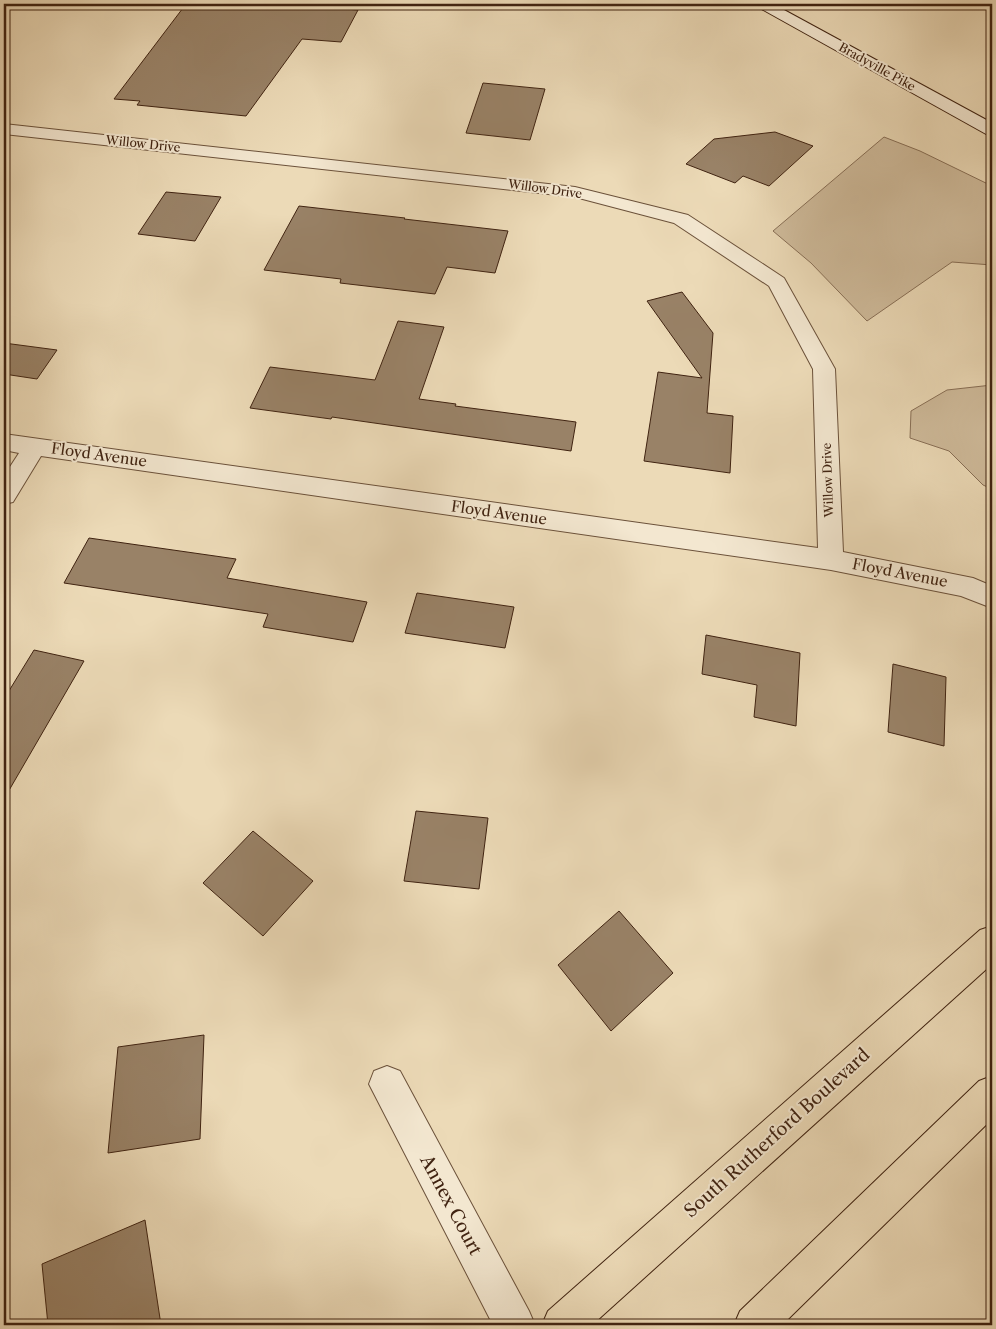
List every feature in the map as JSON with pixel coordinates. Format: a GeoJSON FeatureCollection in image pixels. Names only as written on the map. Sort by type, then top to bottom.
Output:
{"type":"FeatureCollection","features":[{"type":"Feature","properties":{"kind":"highway","name":"South Rutherford Boulevard"},"geometry":{"type":"LineString","coordinates":[[562,1325],[992,942]]}},
{"type":"Feature","properties":{"kind":"highway"},"geometry":{"type":"LineString","coordinates":[[754,1325],[992,1094]]}},
{"type":"Feature","properties":{"kind":"street","name":"Bradyville Pike"},"geometry":{"type":"LineString","coordinates":[[763,4],[992,130]]}},
{"type":"Feature","properties":{"kind":"street","name":"Willow Drive"},"geometry":{"type":"LineString","coordinates":[[4,129],[575,192],[681,219],[777,282],[824,369],[831,560]]}},
{"type":"Feature","properties":{"kind":"street","name":"Floyd Avenue"},"geometry":{"type":"LineString","coordinates":[[4,442],[831,560],[964,586],[992,597]]}},
{"type":"Feature","properties":{"kind":"street"},"geometry":{"type":"LineString","coordinates":[[4,495],[35,446]]}},
{"type":"Feature","properties":{"kind":"street","name":"Annex Court"},"geometry":{"type":"LineString","coordinates":[[387,1084],[515,1325]]}},
{"type":"Feature","properties":{"kind":"shaded area"},"geometry":{"type":"Polygon","coordinates":[[[884,137],[920,151],[992,186],[992,265],[952,262],[867,321],[811,263],[773,231],[884,137]]]}},
{"type":"Feature","properties":{"kind":"shaded area"},"geometry":{"type":"Polygon","coordinates":[[[992,385],[992,489],[983,485],[949,451],[910,438],[911,411],[947,390],[992,385]]]}},
{"type":"Feature","properties":{"kind":"building"},"geometry":{"type":"Polygon","coordinates":[[[186,4],[276,4],[358,10],[341,42],[302,39],[246,116],[137,105],[140,101],[114,99],[186,4]]]}},
{"type":"Feature","properties":{"kind":"building"},"geometry":{"type":"Polygon","coordinates":[[[483,83],[545,89],[530,140],[466,133],[483,83]]]}},
{"type":"Feature","properties":{"kind":"building"},"geometry":{"type":"Polygon","coordinates":[[[775,132],[813,146],[769,186],[743,176],[735,183],[686,164],[714,139],[775,132]]]}},
{"type":"Feature","properties":{"kind":"building"},"geometry":{"type":"Polygon","coordinates":[[[166,192],[221,197],[195,241],[138,234],[166,192]]]}},
{"type":"Feature","properties":{"kind":"building"},"geometry":{"type":"Polygon","coordinates":[[[299,206],[508,231],[495,273],[447,267],[435,294],[340,283],[341,279],[264,270],[299,206]]]}},
{"type":"Feature","properties":{"kind":"building"},"geometry":{"type":"Polygon","coordinates":[[[682,292],[713,333],[707,413],[733,416],[730,473],[644,461],[658,372],[702,378],[647,301],[682,292]]]}},
{"type":"Feature","properties":{"kind":"building"},"geometry":{"type":"Polygon","coordinates":[[[398,321],[444,327],[419,399],[456,404],[455,406],[576,422],[571,451],[332,417],[331,419],[250,408],[270,367],[375,380],[398,321]]]}},
{"type":"Feature","properties":{"kind":"building"},"geometry":{"type":"Polygon","coordinates":[[[4,343],[57,350],[37,379],[4,374],[4,343]]]}},
{"type":"Feature","properties":{"kind":"building"},"geometry":{"type":"Polygon","coordinates":[[[89,538],[236,559],[227,578],[367,602],[353,642],[263,627],[268,614],[64,583],[89,538]]]}},
{"type":"Feature","properties":{"kind":"building"},"geometry":{"type":"Polygon","coordinates":[[[417,593],[514,607],[505,648],[405,633],[417,593]]]}},
{"type":"Feature","properties":{"kind":"building"},"geometry":{"type":"Polygon","coordinates":[[[706,635],[800,653],[796,726],[754,717],[757,685],[702,674],[706,635]]]}},
{"type":"Feature","properties":{"kind":"building"},"geometry":{"type":"Polygon","coordinates":[[[34,650],[84,661],[4,799],[4,699],[34,650]]]}},
{"type":"Feature","properties":{"kind":"building"},"geometry":{"type":"Polygon","coordinates":[[[893,664],[946,677],[944,746],[888,732],[893,664]]]}},
{"type":"Feature","properties":{"kind":"building"},"geometry":{"type":"Polygon","coordinates":[[[416,811],[488,818],[479,889],[404,881],[416,811]]]}},
{"type":"Feature","properties":{"kind":"building"},"geometry":{"type":"Polygon","coordinates":[[[253,831],[313,881],[263,936],[203,883],[253,831]]]}},
{"type":"Feature","properties":{"kind":"building"},"geometry":{"type":"Polygon","coordinates":[[[619,911],[673,973],[611,1031],[558,965],[619,911]]]}},
{"type":"Feature","properties":{"kind":"building"},"geometry":{"type":"Polygon","coordinates":[[[204,1035],[200,1139],[108,1153],[118,1047],[204,1035]]]}},
{"type":"Feature","properties":{"kind":"building"},"geometry":{"type":"Polygon","coordinates":[[[145,1220],[161,1325],[48,1325],[42,1264],[145,1220]]]}}]}
